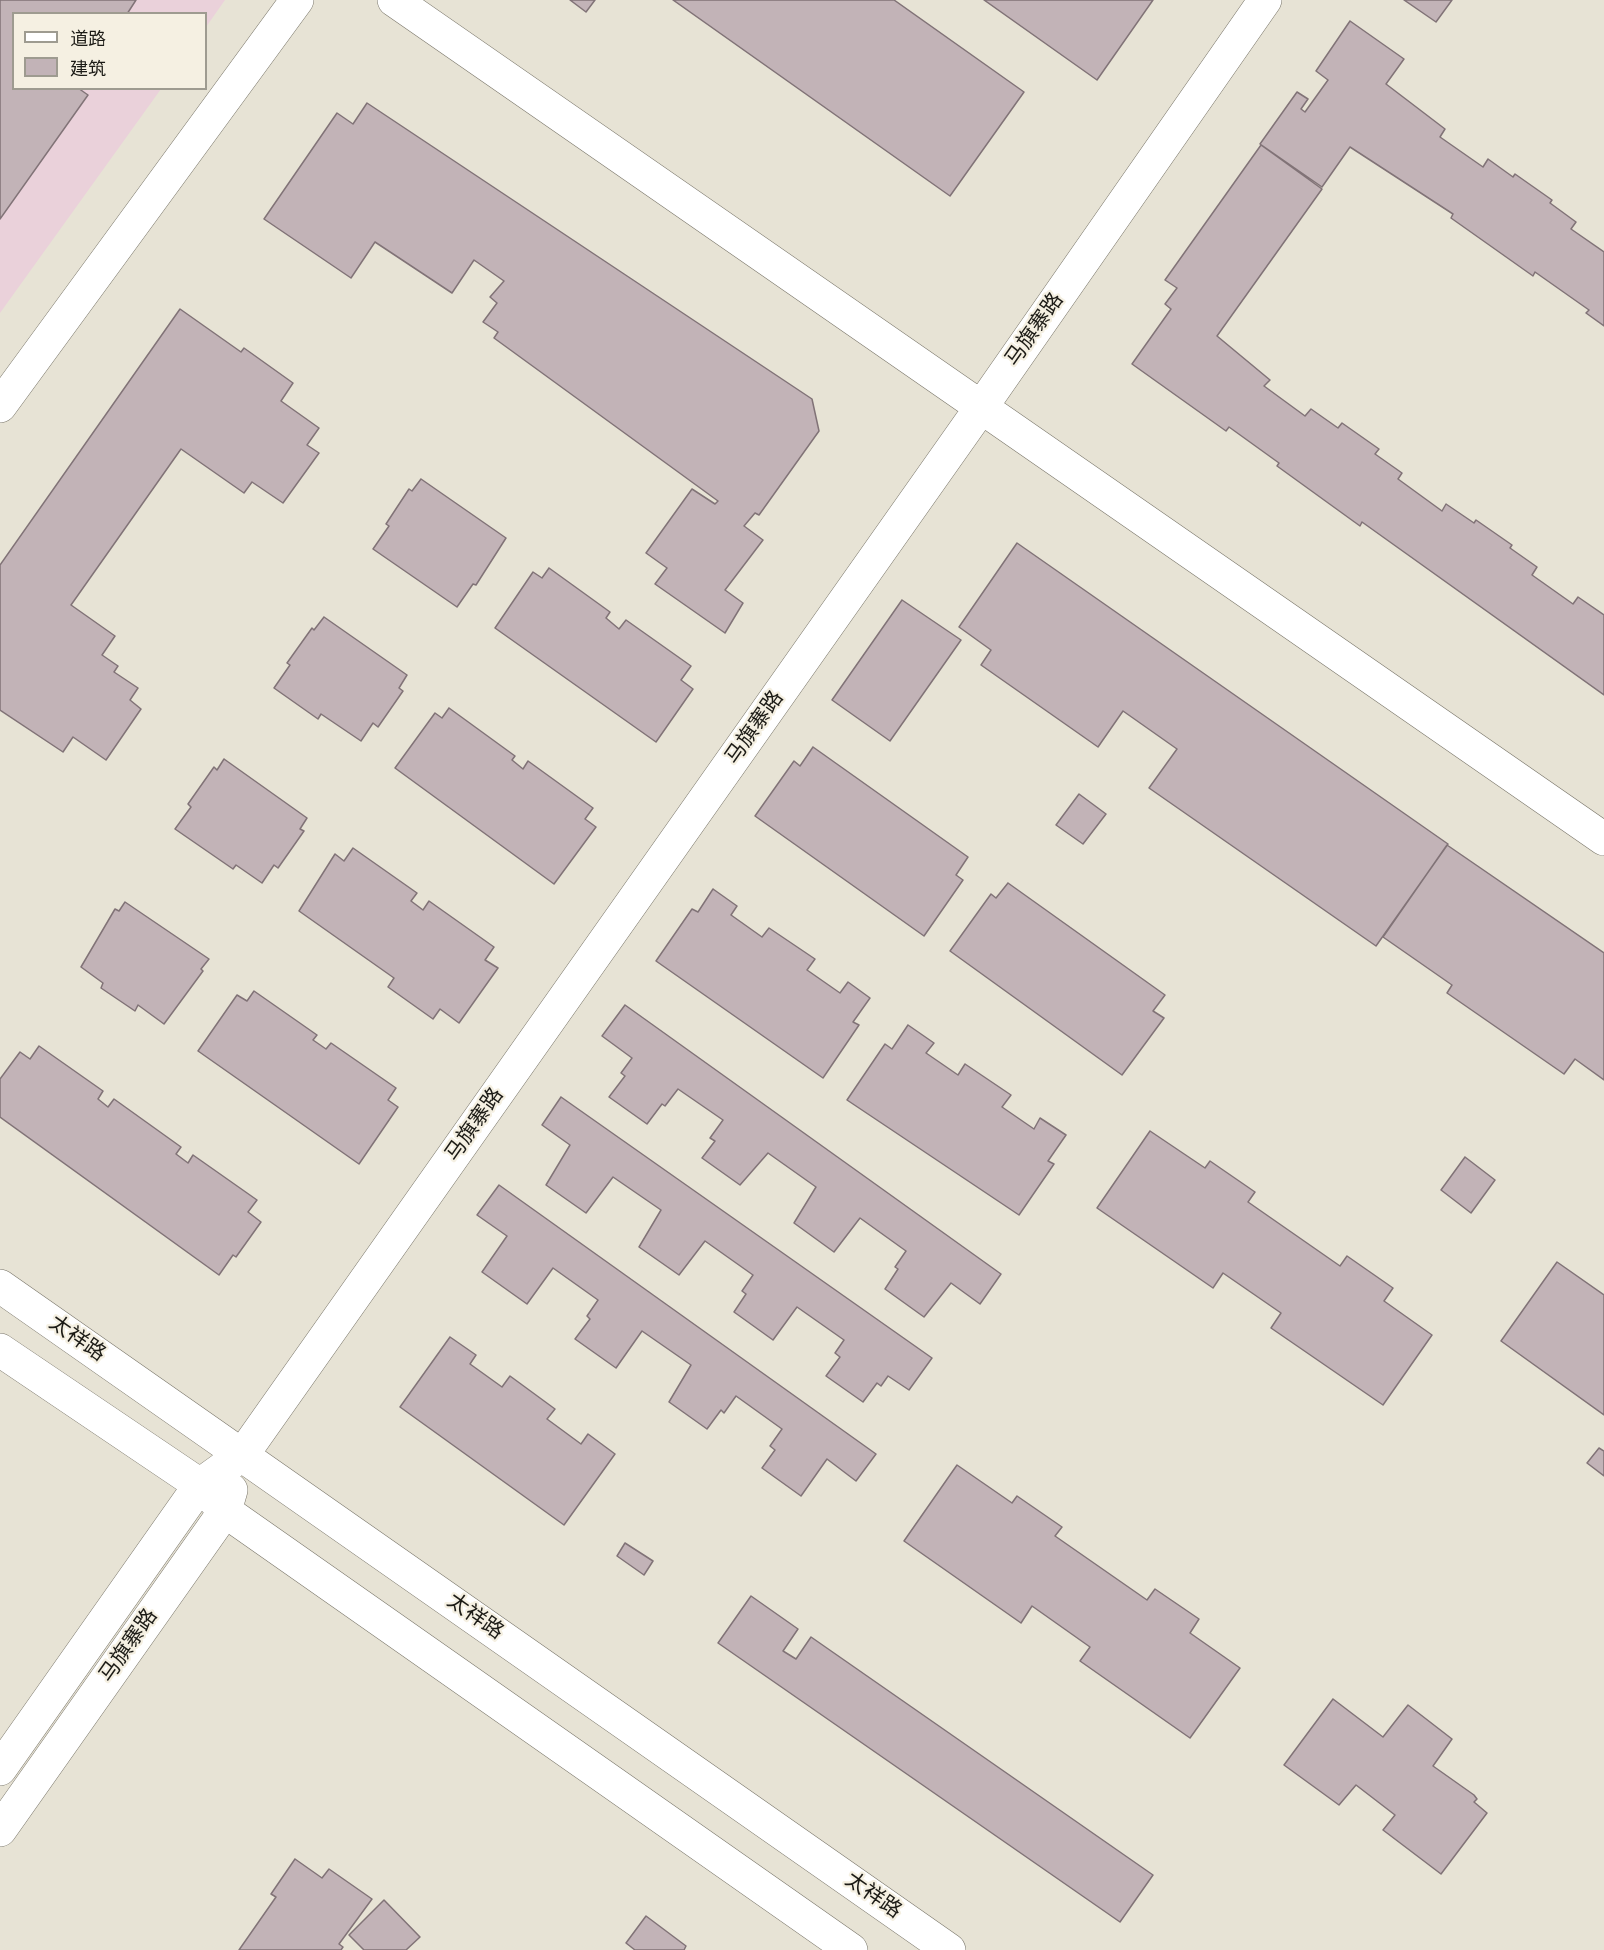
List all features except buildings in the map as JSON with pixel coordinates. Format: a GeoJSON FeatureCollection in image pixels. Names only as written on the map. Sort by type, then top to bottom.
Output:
{"type":"FeatureCollection","features":[{"type":"Feature","properties":{"kind":"street"},"geometry":{"type":"LineString","coordinates":[[0,406],[297,0]]}},
{"type":"Feature","properties":{"kind":"street"},"geometry":{"type":"LineString","coordinates":[[394,0],[980,409],[1604,839]]}},
{"type":"Feature","properties":{"kind":"street","name":"马旗寨路"},"geometry":{"type":"LineString","coordinates":[[0,1830],[225,1510],[243,1454],[980,409],[1265,0]]}},
{"type":"Feature","properties":{"kind":"street","name":"太祥路"},"geometry":{"type":"LineString","coordinates":[[0,1286],[949,1950]]}},
{"type":"Feature","properties":{"kind":"street"},"geometry":{"type":"LineString","coordinates":[[0,1350],[200,1485],[225,1510],[850,1950]]}},
{"type":"Feature","properties":{"kind":"street","name":"马旗寨路"},"geometry":{"type":"LineString","coordinates":[[0,1768],[200,1485],[243,1454]]}},
{"type":"Feature","properties":{"kind":"shaded area"},"geometry":{"type":"Polygon","coordinates":[[[0,0],[225,0],[207,26],[207,12],[12,12],[12,90],[160,90],[0,313],[0,0]]]}}]}
